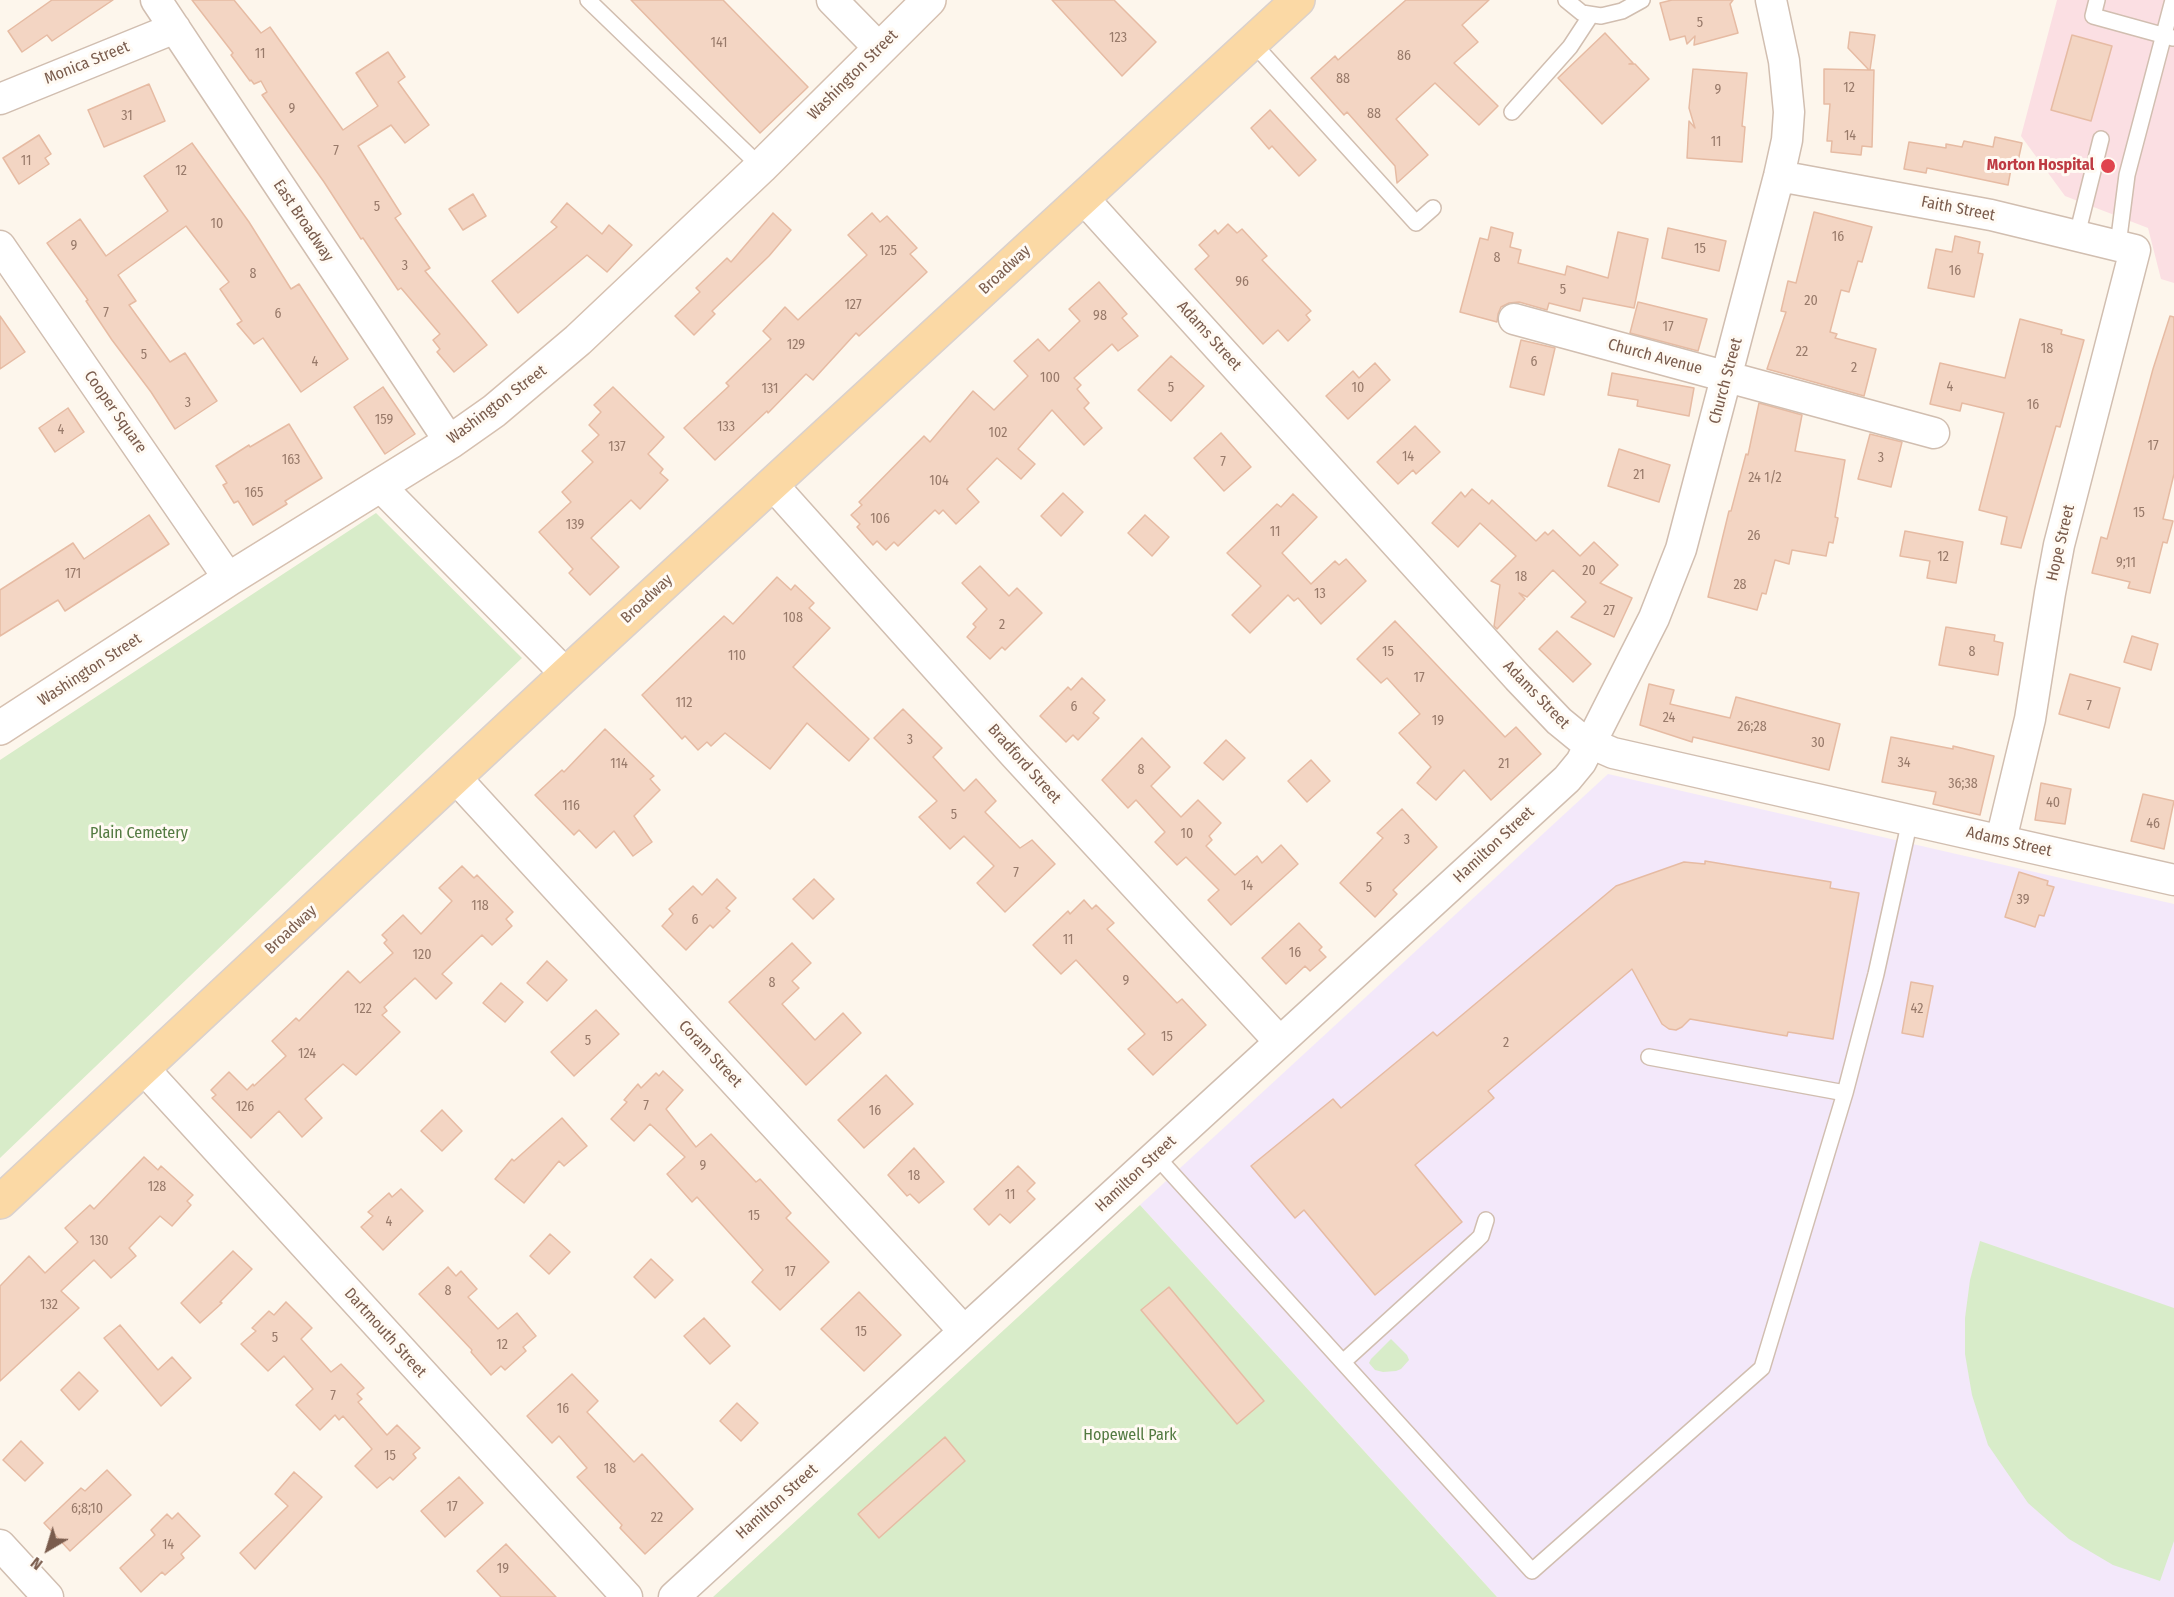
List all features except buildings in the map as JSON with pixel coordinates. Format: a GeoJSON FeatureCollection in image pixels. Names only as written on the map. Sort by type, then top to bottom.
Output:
{"type":"FeatureCollection","features":[{"type":"Feature","properties":{"kind":"main road","name":"Broadway"},"geometry":{"type":"LineString","coordinates":[[0,1202],[566,674],[1298,0]]}},
{"type":"Feature","properties":{"kind":"street","name":"East Broadway"},"geometry":{"type":"LineString","coordinates":[[156,0],[450,442]]}},
{"type":"Feature","properties":{"kind":"street"},"geometry":{"type":"LineString","coordinates":[[832,0],[880,49]]}},
{"type":"Feature","properties":{"kind":"street","name":"Washington Street"},"geometry":{"type":"LineString","coordinates":[[0,728],[229,579],[450,442],[511,397],[578,340],[761,167],[929,0]]}},
{"type":"Feature","properties":{"kind":"street","name":"Church Street"},"geometry":{"type":"LineString","coordinates":[[1591,745],[1654,618],[1671,578],[1688,525],[1779,176],[1787,140],[1789,112],[1784,61],[1771,0]]}},
{"type":"Feature","properties":{"kind":"street","name":"Monica Street"},"geometry":{"type":"LineString","coordinates":[[0,99],[175,28]]}},
{"type":"Feature","properties":{"kind":"street","name":"Faith Street"},"geometry":{"type":"LineString","coordinates":[[1779,176],[1991,215],[2127,247]]}},
{"type":"Feature","properties":{"kind":"street","name":"Adams Street"},"geometry":{"type":"LineString","coordinates":[[1083,198],[1518,678],[1566,727],[1591,745],[1624,756],[2174,880]]}},
{"type":"Feature","properties":{"kind":"street","name":"Cooper Square"},"geometry":{"type":"LineString","coordinates":[[0,246],[229,579]]}},
{"type":"Feature","properties":{"kind":"street","name":"Hope Street"},"geometry":{"type":"LineString","coordinates":[[2001,840],[2030,719],[2058,554],[2127,247]]}},
{"type":"Feature","properties":{"kind":"street","name":"Church Avenue"},"geometry":{"type":"LineString","coordinates":[[1514,319],[1934,433]]}},
{"type":"Feature","properties":{"kind":"street","name":"Bradford Street"},"geometry":{"type":"LineString","coordinates":[[772,484],[1014,754],[1280,1042]]}},
{"type":"Feature","properties":{"kind":"street"},"geometry":{"type":"LineString","coordinates":[[380,486],[566,674]]}},
{"type":"Feature","properties":{"kind":"street","name":"Hamilton Street"},"geometry":{"type":"LineString","coordinates":[[674,1597],[1567,778],[1581,762],[1591,745]]}},
{"type":"Feature","properties":{"kind":"street","name":"Coram Street"},"geometry":{"type":"LineString","coordinates":[[455,777],[964,1331]]}},
{"type":"Feature","properties":{"kind":"street","name":"Dartmouth Street"},"geometry":{"type":"LineString","coordinates":[[143,1068],[627,1597]]}},
{"type":"Feature","properties":{"kind":"street"},"geometry":{"type":"LineString","coordinates":[[0,1545],[48,1597]]}},
{"type":"Feature","properties":{"kind":"lane"},"geometry":{"type":"LineString","coordinates":[[588,0],[761,167]]}},
{"type":"Feature","properties":{"kind":"lane"},"geometry":{"type":"LineString","coordinates":[[1566,0],[1582,13],[1591,15],[1611,14],[1631,7],[1642,0]]}},
{"type":"Feature","properties":{"kind":"lane"},"geometry":{"type":"LineString","coordinates":[[2097,0],[2093,16],[2169,37]]}},
{"type":"Feature","properties":{"kind":"lane"},"geometry":{"type":"LineString","coordinates":[[2127,247],[2127,175],[2169,37],[2173,0]]}},
{"type":"Feature","properties":{"kind":"lane"},"geometry":{"type":"LineString","coordinates":[[1512,112],[1570,47],[1591,15]]}},
{"type":"Feature","properties":{"kind":"lane"},"geometry":{"type":"LineString","coordinates":[[1252,42],[1416,223],[1433,208]]}},
{"type":"Feature","properties":{"kind":"lane"},"geometry":{"type":"LineString","coordinates":[[2077,235],[2101,139]]}},
{"type":"Feature","properties":{"kind":"lane"},"geometry":{"type":"LineString","coordinates":[[1155,1156],[1532,1571],[1762,1368],[1845,1093],[1876,974],[1910,820]]}},
{"type":"Feature","properties":{"kind":"lane"},"geometry":{"type":"LineString","coordinates":[[1649,1058],[1845,1093]]}},
{"type":"Feature","properties":{"kind":"lane"},"geometry":{"type":"LineString","coordinates":[[1342,1362],[1476,1241],[1481,1236],[1486,1220]]}},
{"type":"Feature","properties":{"kind":"shaded area","name":"Morton Hospital"},"geometry":{"type":"Polygon","coordinates":[[[2057,0],[2174,0],[2174,283],[2161,279],[2148,228],[2065,196],[2021,136],[2057,0]]]}},
{"type":"Feature","properties":{"kind":"shaded area"},"geometry":{"type":"Polygon","coordinates":[[[1608,774],[2174,904],[2174,1597],[1497,1597],[1140,1205],[1608,774]]]}},
{"type":"Feature","properties":{"kind":"green space","name":"Plain Cemetery"},"geometry":{"type":"Polygon","coordinates":[[[376,513],[522,658],[0,1158],[0,760],[376,513]]]}},
{"type":"Feature","properties":{"kind":"green space","name":"Hopewell Park"},"geometry":{"type":"Polygon","coordinates":[[[1140,1205],[1497,1597],[713,1597],[1140,1205]]]}},
{"type":"Feature","properties":{"kind":"green space"},"geometry":{"type":"Polygon","coordinates":[[[1980,1241],[2174,1308],[2174,1541],[2160,1581],[2113,1565],[2069,1539],[2028,1503],[1988,1445],[1972,1395],[1965,1354],[1965,1318],[1970,1280],[1980,1241]]]}},
{"type":"Feature","properties":{"kind":"green space"},"geometry":{"type":"Polygon","coordinates":[[[1391,1339],[1409,1360],[1396,1371],[1375,1370],[1369,1363],[1371,1359],[1391,1339]]]}},
{"type":"Feature","properties":{"kind":"place","name":"Morton Hospital"},"geometry":{"type":"Point","coordinates":[2108,166]}}]}
